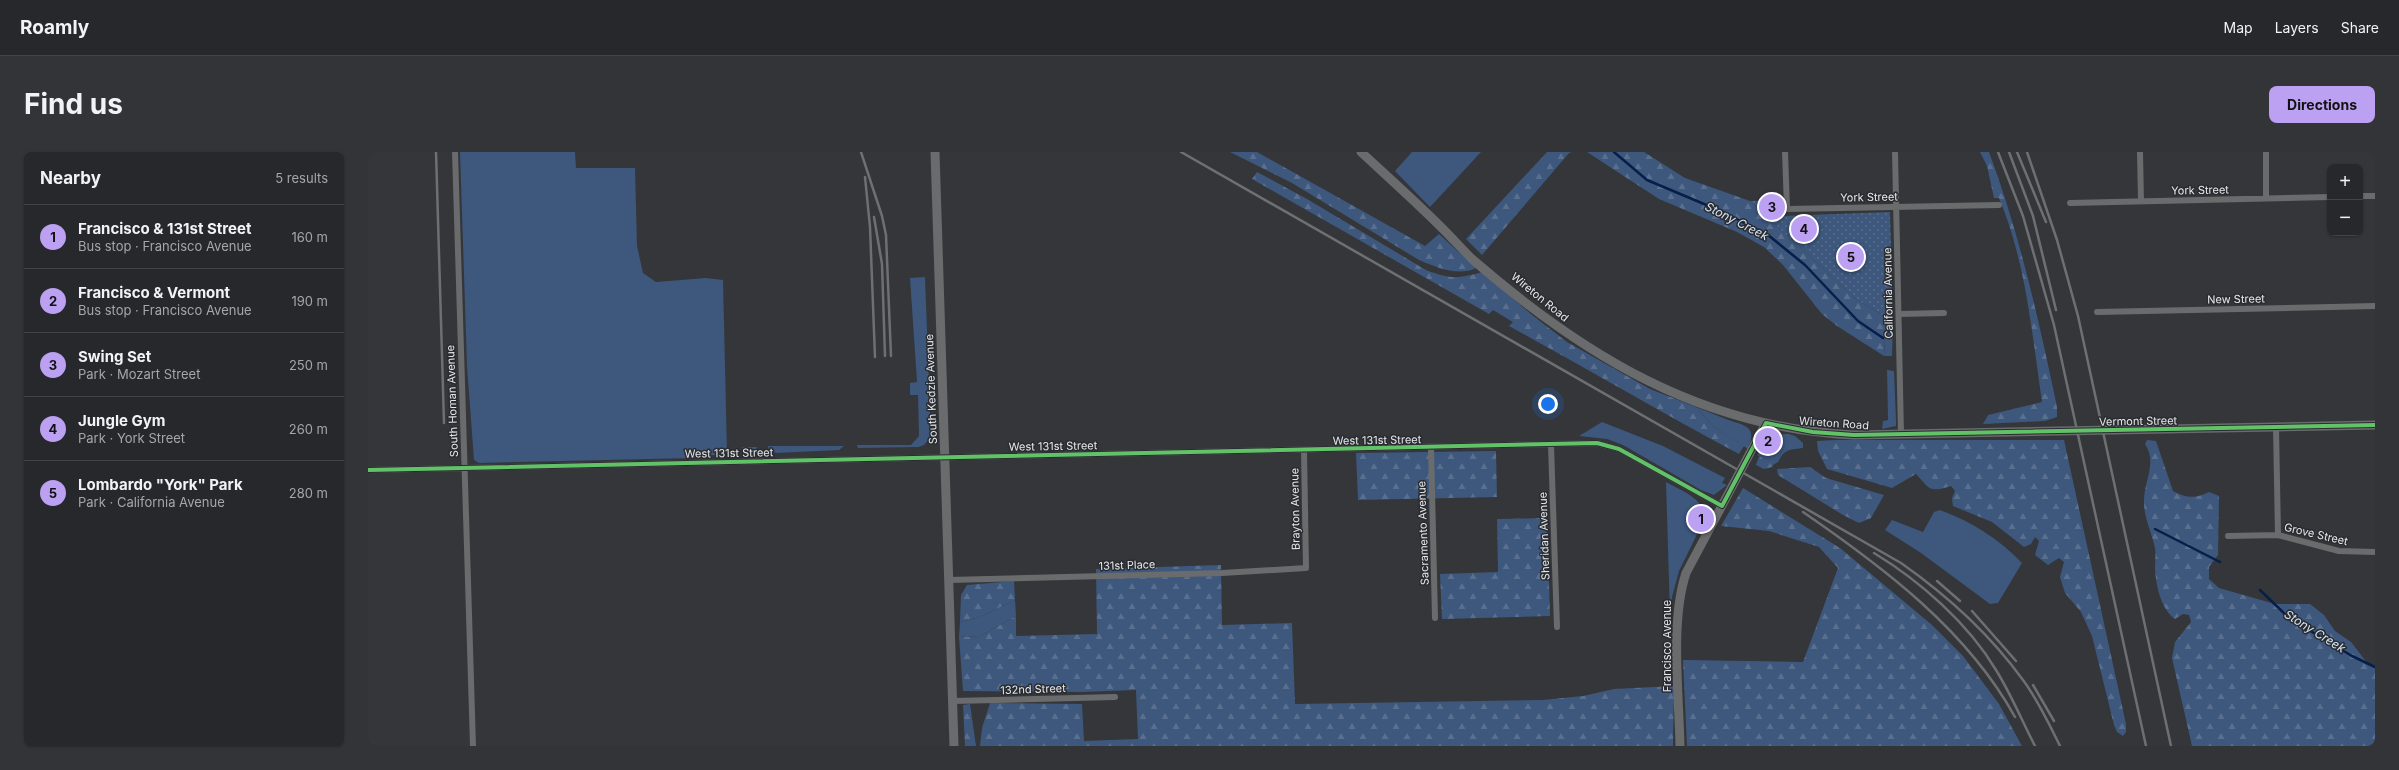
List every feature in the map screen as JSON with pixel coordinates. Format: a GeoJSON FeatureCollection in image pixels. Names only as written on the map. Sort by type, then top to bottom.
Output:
{"type":"FeatureCollection","features":[{"type":"Feature","properties":{"kind":"street","name":"South Homan Avenue"},"geometry":{"type":"LineString","coordinates":[[455,152],[473,746]]}},
{"type":"Feature","properties":{"kind":"street","name":"South Kedzie Avenue"},"geometry":{"type":"LineString","coordinates":[[935,152],[954,746]]}},
{"type":"Feature","properties":{"kind":"street","name":"Wireton Road"},"geometry":{"type":"LineString","coordinates":[[1360,152],[1472,258],[1558,328],[1631,373],[1666,390],[1724,412],[1766,423],[1834,434],[1901,434]]}},
{"type":"Feature","properties":{"kind":"street","name":"York Street"},"geometry":{"type":"LineString","coordinates":[[1785,152],[1787,209],[1999,204]]}},
{"type":"Feature","properties":{"kind":"street","name":"California Avenue"},"geometry":{"type":"LineString","coordinates":[[1894,152],[1897,206],[1901,434]]}},
{"type":"Feature","properties":{"kind":"street"},"geometry":{"type":"LineString","coordinates":[[2140,152],[2141,202]]}},
{"type":"Feature","properties":{"kind":"street"},"geometry":{"type":"LineString","coordinates":[[2266,152],[2266,198]]}},
{"type":"Feature","properties":{"kind":"street"},"geometry":{"type":"LineString","coordinates":[[2363,196],[2375,196]]}},
{"type":"Feature","properties":{"kind":"street","name":"York Street"},"geometry":{"type":"LineString","coordinates":[[2070,203],[2327,197]]}},
{"type":"Feature","properties":{"kind":"street","name":"New Street"},"geometry":{"type":"LineString","coordinates":[[2097,312],[2375,306]]}},
{"type":"Feature","properties":{"kind":"street"},"geometry":{"type":"LineString","coordinates":[[1899,314],[1944,313]]}},
{"type":"Feature","properties":{"kind":"street","name":"Francisco Avenue"},"geometry":{"type":"LineString","coordinates":[[1680,746],[1677,616],[1680,591],[1686,573],[1766,423]]}},
{"type":"Feature","properties":{"kind":"street","name":"Vermont Street"},"geometry":{"type":"LineString","coordinates":[[1901,434],[2375,425]]}},
{"type":"Feature","properties":{"kind":"street"},"geometry":{"type":"LineString","coordinates":[[2276,427],[2278,535]]}},
{"type":"Feature","properties":{"kind":"street","name":"West 131st Street"},"geometry":{"type":"LineString","coordinates":[[368,470],[1431,448],[1597,443],[1610,445],[1722,506]]}},
{"type":"Feature","properties":{"kind":"street","name":"Sheridan Avenue"},"geometry":{"type":"LineString","coordinates":[[1551,445],[1556,627]]}},
{"type":"Feature","properties":{"kind":"street","name":"Sacramento Avenue"},"geometry":{"type":"LineString","coordinates":[[1431,448],[1436,618]]}},
{"type":"Feature","properties":{"kind":"street","name":"Brayton Avenue"},"geometry":{"type":"LineString","coordinates":[[1304,450],[1306,568]]}},
{"type":"Feature","properties":{"kind":"street","name":"Grove Street"},"geometry":{"type":"LineString","coordinates":[[2228,536],[2278,535],[2339,551],[2375,552]]}},
{"type":"Feature","properties":{"kind":"street","name":"131st Place"},"geometry":{"type":"LineString","coordinates":[[949,580],[1222,573],[1306,568]]}},
{"type":"Feature","properties":{"kind":"street","name":"132nd Street"},"geometry":{"type":"LineString","coordinates":[[952,701],[1115,697]]}},
{"type":"Feature","properties":{"kind":"green space"},"geometry":{"type":"Polygon","coordinates":[[[460,152],[575,152],[576,168],[635,168],[637,246],[643,273],[656,282],[706,278],[723,280],[727,453],[694,458],[479,463],[474,460],[467,366],[460,152]]]}},
{"type":"Feature","properties":{"kind":"green space"},"geometry":{"type":"Polygon","coordinates":[[[1230,152],[1257,152],[1425,246],[1439,234],[1476,268],[1462,272],[1447,270],[1419,260],[1292,183],[1230,152]]]}},
{"type":"Feature","properties":{"kind":"green space"},"geometry":{"type":"Polygon","coordinates":[[[1412,152],[1481,152],[1430,207],[1395,171],[1412,152]]]}},
{"type":"Feature","properties":{"kind":"green space"},"geometry":{"type":"Polygon","coordinates":[[[1547,152],[1572,152],[1569,153],[1482,255],[1466,239],[1547,152]]]}},
{"type":"Feature","properties":{"kind":"green space"},"geometry":{"type":"Polygon","coordinates":[[[1587,152],[1644,152],[1685,178],[1750,201],[1856,299],[1886,317],[1884,356],[1837,326],[1822,314],[1783,265],[1764,247],[1737,232],[1659,199],[1587,152]]]}},
{"type":"Feature","properties":{"kind":"green space"},"geometry":{"type":"Polygon","coordinates":[[[1980,152],[1989,152],[2000,183],[2036,310],[2057,407],[2057,417],[2045,421],[1983,424],[1988,415],[2042,402],[2027,298],[2016,247],[1999,198],[1994,198],[1987,166],[1980,152]]]}},
{"type":"Feature","properties":{"kind":"green space"},"geometry":{"type":"Polygon","coordinates":[[[1257,172],[1307,199],[1426,270],[1441,275],[1454,277],[1482,272],[1532,315],[1567,342],[1650,389],[1696,407],[1715,428],[1744,446],[1739,454],[1681,423],[1509,326],[1513,322],[1493,310],[1489,314],[1252,179],[1257,172]]]}},
{"type":"Feature","properties":{"kind":"green space"},"geometry":{"type":"Polygon","coordinates":[[[1781,200],[1782,216],[1890,212],[1893,321],[1856,299],[1750,201],[1781,200]]]}},
{"type":"Feature","properties":{"kind":"green space"},"geometry":{"type":"Polygon","coordinates":[[[925,277],[931,437],[924,445],[919,447],[858,448],[857,445],[911,445],[919,436],[918,395],[910,395],[910,383],[917,382],[910,278],[925,277]]]}},
{"type":"Feature","properties":{"kind":"green space"},"geometry":{"type":"Polygon","coordinates":[[[1886,317],[1893,321],[1892,356],[1884,356],[1886,317]]]}},
{"type":"Feature","properties":{"kind":"green space"},"geometry":{"type":"Polygon","coordinates":[[[1887,370],[1894,371],[1896,426],[1882,429],[1883,421],[1888,420],[1887,370]]]}},
{"type":"Feature","properties":{"kind":"green space"},"geometry":{"type":"Polygon","coordinates":[[[1696,407],[1744,425],[1748,428],[1751,435],[1751,441],[1748,449],[1715,428],[1696,407]]]}},
{"type":"Feature","properties":{"kind":"green space"},"geometry":{"type":"Polygon","coordinates":[[[1602,422],[1663,446],[1725,478],[1722,483],[1727,485],[1714,495],[1701,490],[1623,445],[1607,439],[1579,436],[1602,422]]]}},
{"type":"Feature","properties":{"kind":"green space"},"geometry":{"type":"Polygon","coordinates":[[[1789,434],[1795,436],[1803,443],[1803,448],[1785,452],[1778,462],[1773,465],[1782,451],[1791,446],[1756,465],[1759,456],[1757,455],[1766,442],[1778,435],[1789,434]]]}},
{"type":"Feature","properties":{"kind":"green space"},"geometry":{"type":"Polygon","coordinates":[[[2064,440],[2126,724],[2126,732],[2123,736],[2117,732],[2114,725],[2092,636],[2081,612],[2065,593],[2060,577],[2064,562],[2059,558],[2048,565],[2035,555],[2039,541],[2035,537],[2031,544],[2024,547],[1992,522],[1953,506],[1952,498],[1955,491],[1951,486],[1938,489],[1930,488],[1916,474],[1892,488],[1827,469],[1818,451],[1817,441],[2064,440]]]}},
{"type":"Feature","properties":{"kind":"green space"},"geometry":{"type":"Polygon","coordinates":[[[2147,440],[2156,441],[2173,491],[2191,497],[2200,496],[2209,492],[2219,496],[2218,555],[2209,567],[2209,579],[2219,588],[2275,604],[2310,604],[2324,615],[2335,631],[2351,642],[2368,664],[2375,667],[2375,746],[2192,746],[2172,658],[2175,642],[2191,622],[2189,615],[2183,614],[2175,619],[2170,615],[2160,597],[2158,590],[2155,569],[2155,548],[2144,509],[2144,495],[2150,465],[2149,451],[2145,444],[2147,440]]]}},
{"type":"Feature","properties":{"kind":"green space"},"geometry":{"type":"Polygon","coordinates":[[[1772,442],[1790,442],[1791,446],[1782,451],[1772,467],[1764,469],[1756,465],[1768,444],[1772,442]]]}},
{"type":"Feature","properties":{"kind":"green space"},"geometry":{"type":"Polygon","coordinates":[[[768,446],[844,446],[839,450],[777,453],[769,451],[768,446]]]}},
{"type":"Feature","properties":{"kind":"green space"},"geometry":{"type":"Polygon","coordinates":[[[742,447],[757,447],[755,454],[747,454],[742,451],[742,447]]]}},
{"type":"Feature","properties":{"kind":"green space"},"geometry":{"type":"Polygon","coordinates":[[[1496,451],[1497,497],[1358,500],[1356,453],[1496,451]]]}},
{"type":"Feature","properties":{"kind":"green space"},"geometry":{"type":"Polygon","coordinates":[[[1810,467],[1826,478],[1884,495],[1871,518],[1859,523],[1843,515],[1778,475],[1777,469],[1810,467]]]}},
{"type":"Feature","properties":{"kind":"green space"},"geometry":{"type":"Polygon","coordinates":[[[1666,482],[1695,499],[1704,509],[1706,516],[1679,571],[1672,597],[1670,615],[1666,482]]]}},
{"type":"Feature","properties":{"kind":"green space"},"geometry":{"type":"Polygon","coordinates":[[[1743,488],[1840,548],[1932,625],[1963,656],[1999,704],[2022,746],[1687,746],[1683,660],[1803,662],[1838,568],[1819,547],[1769,531],[1721,526],[1743,488]]]}},
{"type":"Feature","properties":{"kind":"green space"},"geometry":{"type":"Polygon","coordinates":[[[1940,510],[1974,525],[1994,538],[2022,563],[1998,603],[1990,604],[1921,553],[1885,530],[1892,520],[1923,532],[1934,512],[1940,510]]]}},
{"type":"Feature","properties":{"kind":"green space"},"geometry":{"type":"Polygon","coordinates":[[[1547,518],[1550,616],[1442,619],[1440,574],[1498,572],[1497,519],[1547,518]]]}},
{"type":"Feature","properties":{"kind":"green space"},"geometry":{"type":"Polygon","coordinates":[[[1221,565],[1222,625],[1292,623],[1295,704],[1542,700],[1583,696],[1614,689],[1674,686],[1673,746],[980,746],[982,728],[990,703],[1082,704],[1084,741],[1138,739],[1136,690],[1082,692],[963,691],[959,637],[980,636],[1016,616],[1016,636],[1097,634],[1096,569],[1221,565]]]}},
{"type":"Feature","properties":{"kind":"green space"},"geometry":{"type":"Polygon","coordinates":[[[1014,581],[1015,600],[980,617],[960,622],[961,595],[967,585],[1014,581]]]}},
{"type":"Feature","properties":{"kind":"green space"},"geometry":{"type":"Polygon","coordinates":[[[1015,600],[1016,616],[980,636],[959,637],[960,622],[980,617],[1015,600]]]}},
{"type":"Feature","properties":{"kind":"green space"},"geometry":{"type":"Polygon","coordinates":[[[970,704],[976,746],[965,746],[963,705],[970,704]]]}},
{"type":"Feature","properties":{"kind":"waterway","name":"Stony Creek"},"geometry":{"type":"LineString","coordinates":[[1614,152],[1647,180],[1723,212],[1768,235],[1805,265],[1858,321],[1883,338]]}},
{"type":"Feature","properties":{"kind":"waterway","name":"Stony Creek"},"geometry":{"type":"LineString","coordinates":[[2155,529],[2220,562]]}},
{"type":"Feature","properties":{"kind":"waterway","name":"Stony Creek"},"geometry":{"type":"LineString","coordinates":[[2260,590],[2289,618],[2352,656],[2375,667]]}},
{"type":"Feature","properties":{"kind":"railway"},"geometry":{"type":"LineString","coordinates":[[436,152],[444,423]]}},
{"type":"Feature","properties":{"kind":"railway"},"geometry":{"type":"LineString","coordinates":[[861,152],[882,216],[886,235],[891,356]]}},
{"type":"Feature","properties":{"kind":"railway"},"geometry":{"type":"LineString","coordinates":[[1181,152],[1901,563],[1967,616],[2010,663],[2034,696],[2060,746]]}},
{"type":"Feature","properties":{"kind":"railway"},"geometry":{"type":"LineString","coordinates":[[1998,152],[2023,216],[2054,325],[2146,746]]}},
{"type":"Feature","properties":{"kind":"railway"},"geometry":{"type":"LineString","coordinates":[[2009,152],[2033,216],[2056,310]]}},
{"type":"Feature","properties":{"kind":"railway"},"geometry":{"type":"LineString","coordinates":[[2017,152],[2046,222]]}},
{"type":"Feature","properties":{"kind":"railway"},"geometry":{"type":"LineString","coordinates":[[2027,152],[2057,240],[2078,316],[2171,746]]}},
{"type":"Feature","properties":{"kind":"railway"},"geometry":{"type":"LineString","coordinates":[[865,177],[870,227],[875,357]]}},
{"type":"Feature","properties":{"kind":"railway"},"geometry":{"type":"LineString","coordinates":[[874,217],[882,264],[885,356]]}},
{"type":"Feature","properties":{"kind":"railway"},"geometry":{"type":"LineString","coordinates":[[1803,512],[1893,578],[1948,628],[1973,656],[1995,685],[2015,717]]}},
{"type":"Feature","properties":{"kind":"railway"},"geometry":{"type":"LineString","coordinates":[[1874,553],[1909,576],[1942,604],[1972,636],[1985,653],[2012,698],[2035,746]]}},
{"type":"Feature","properties":{"kind":"railway"},"geometry":{"type":"LineString","coordinates":[[1937,581],[1960,601]]}},
{"type":"Feature","properties":{"kind":"railway"},"geometry":{"type":"LineString","coordinates":[[1972,611],[2016,661]]}},
{"type":"Feature","properties":{"kind":"railway"},"geometry":{"type":"LineString","coordinates":[[2033,685],[2054,721]]}},
{"type":"Feature","properties":{"kind":"cycle path"},"geometry":{"type":"LineString","coordinates":[[368,470],[1597,443],[1619,449],[1722,506],[1766,423],[1813,432],[1854,435],[2375,425]]}},
{"type":"Feature","properties":{"kind":"place","name":"Swing Set"},"geometry":{"type":"Point","coordinates":[1772,207]}},
{"type":"Feature","properties":{"kind":"place","name":"Jungle Gym"},"geometry":{"type":"Point","coordinates":[1804,229]}},
{"type":"Feature","properties":{"kind":"place","name":"Lombardo \"York\" Park"},"geometry":{"type":"Point","coordinates":[1851,257]}},
{"type":"Feature","properties":{"kind":"place","name":"Francisco & Vermont"},"geometry":{"type":"Point","coordinates":[1768,441]}},
{"type":"Feature","properties":{"kind":"place","name":"Francisco & 131st Street"},"geometry":{"type":"Point","coordinates":[1701,519]}}]}
